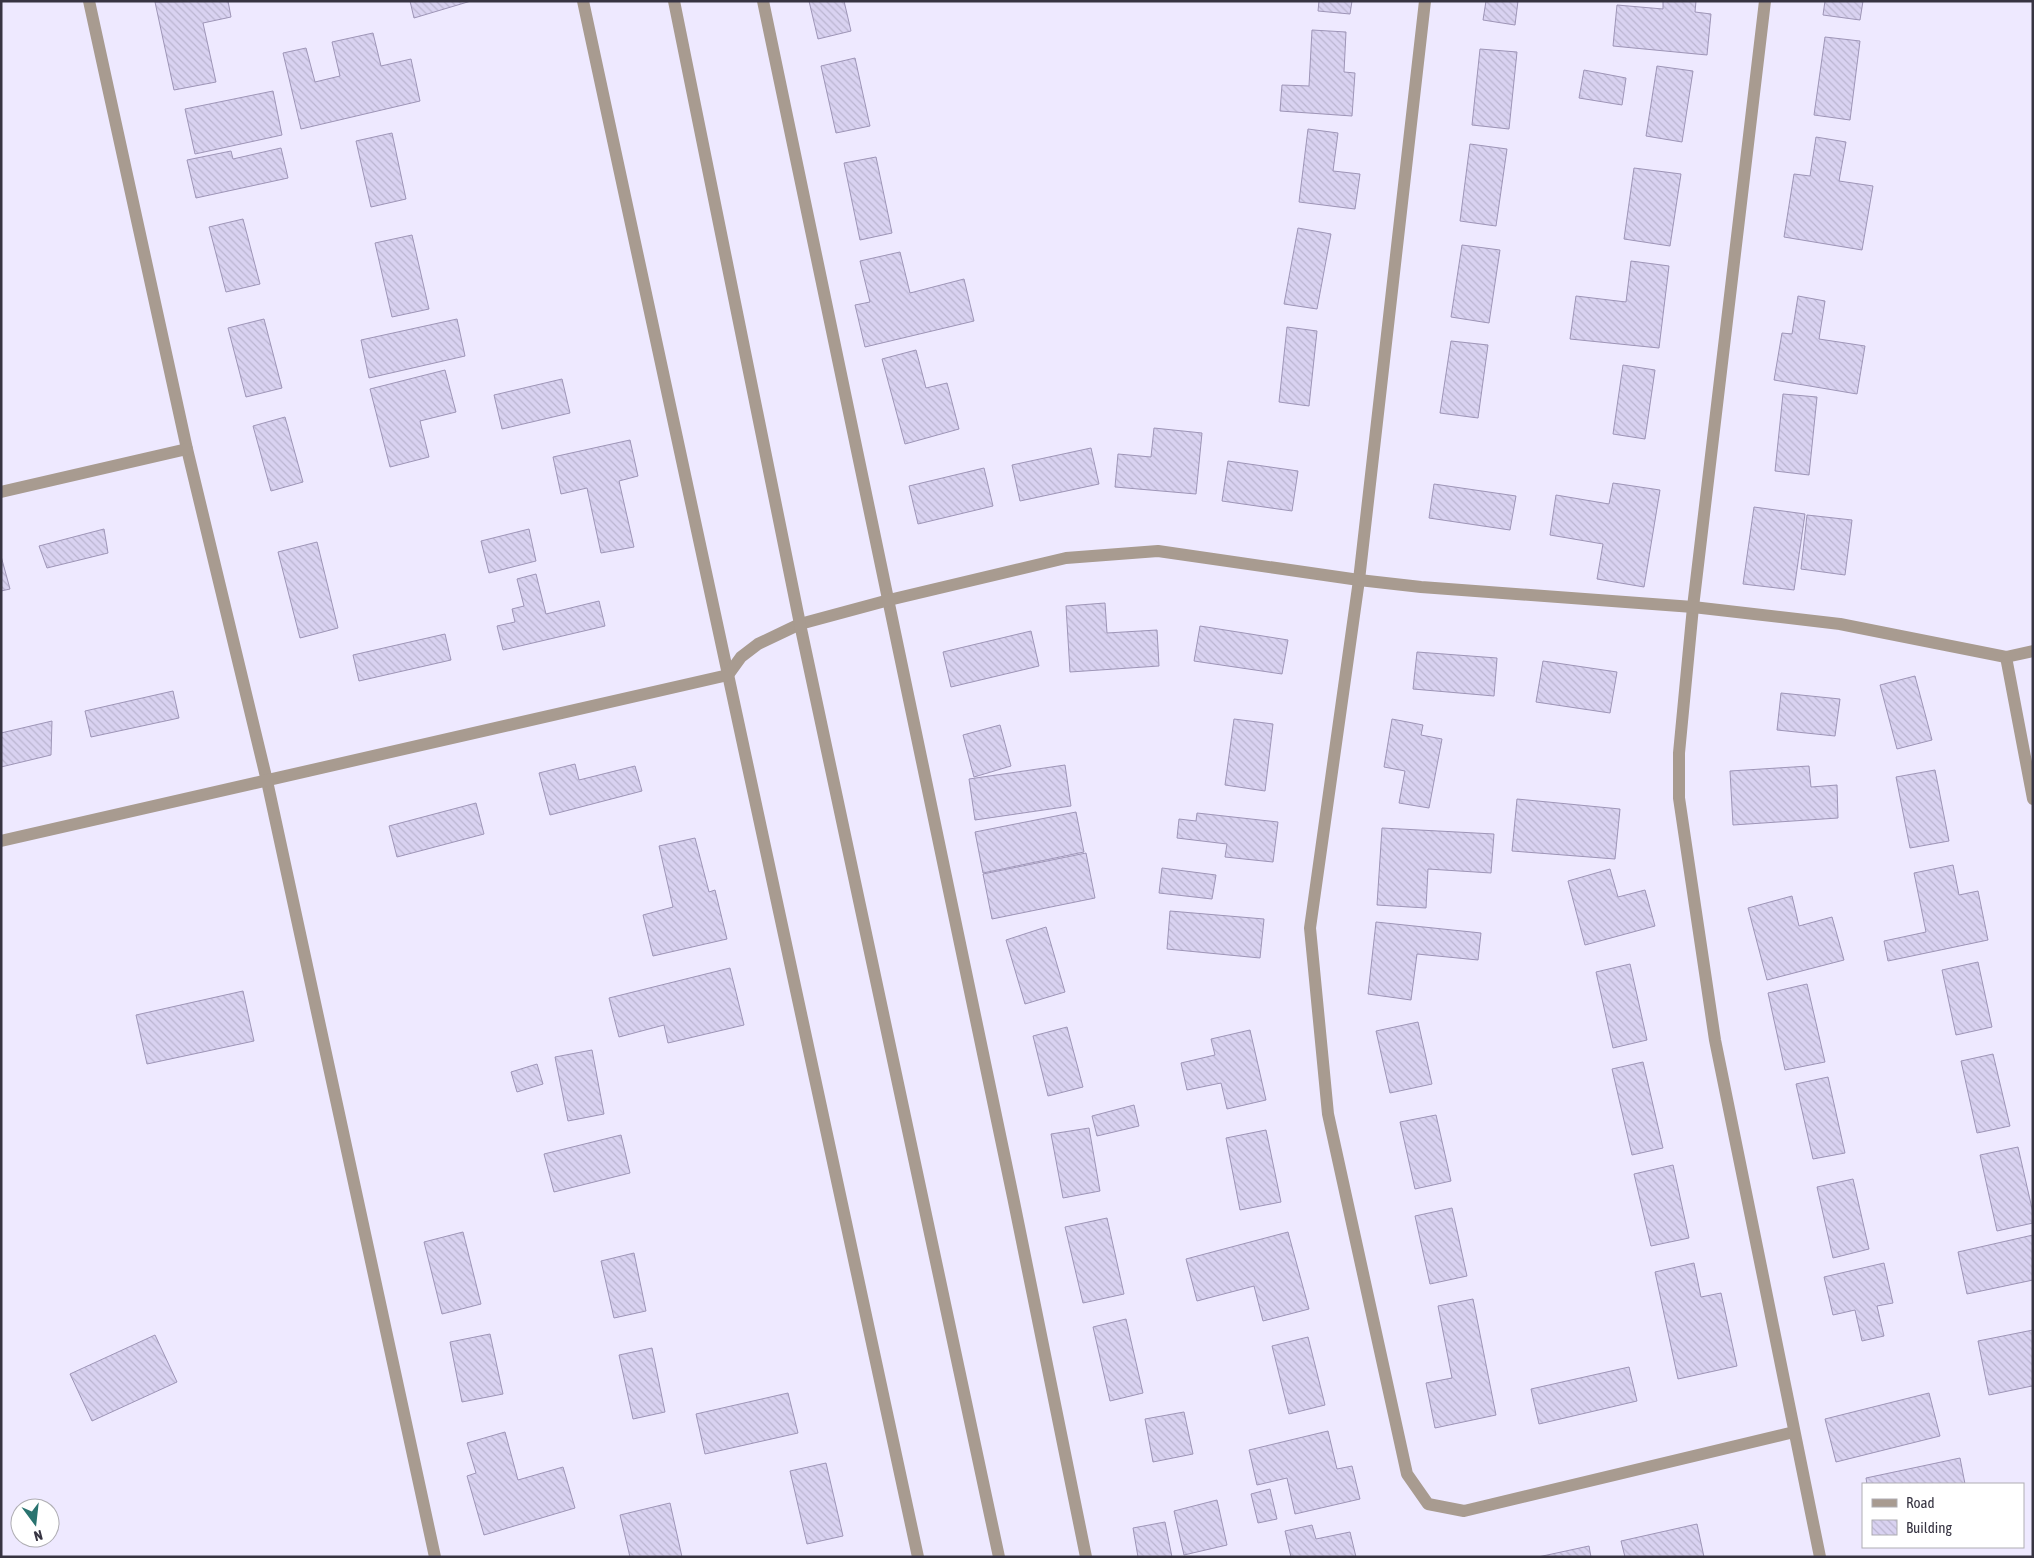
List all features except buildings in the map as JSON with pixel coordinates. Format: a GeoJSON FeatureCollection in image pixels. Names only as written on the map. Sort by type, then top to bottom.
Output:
{"type":"FeatureCollection","features":[{"type":"Feature","properties":{"kind":"street"},"geometry":{"type":"LineString","coordinates":[[88,1],[187,449],[267,781],[435,1557]]}},
{"type":"Feature","properties":{"kind":"street"},"geometry":{"type":"LineString","coordinates":[[583,1],[918,1557]]}},
{"type":"Feature","properties":{"kind":"street"},"geometry":{"type":"LineString","coordinates":[[674,1],[800,624],[999,1557]]}},
{"type":"Feature","properties":{"kind":"street"},"geometry":{"type":"LineString","coordinates":[[763,1],[889,600],[1086,1557]]}},
{"type":"Feature","properties":{"kind":"street"},"geometry":{"type":"LineString","coordinates":[[1425,1],[1359,580],[1310,928],[1328,1114],[1407,1474],[1428,1504],[1464,1511],[1794,1432]]}},
{"type":"Feature","properties":{"kind":"street"},"geometry":{"type":"LineString","coordinates":[[1764,1],[1693,607],[1679,753],[1679,798],[1715,1040],[1820,1557]]}},
{"type":"Feature","properties":{"kind":"street"},"geometry":{"type":"LineString","coordinates":[[1,492],[187,449]]}},
{"type":"Feature","properties":{"kind":"street"},"geometry":{"type":"LineString","coordinates":[[1,842],[728,675],[742,657],[758,644],[800,624],[889,600],[1066,558],[1158,551],[1359,580],[1693,607],[1840,624],[2006,657],[2033,651]]}},
{"type":"Feature","properties":{"kind":"street"},"geometry":{"type":"LineString","coordinates":[[2006,657],[2033,798]]}}]}
